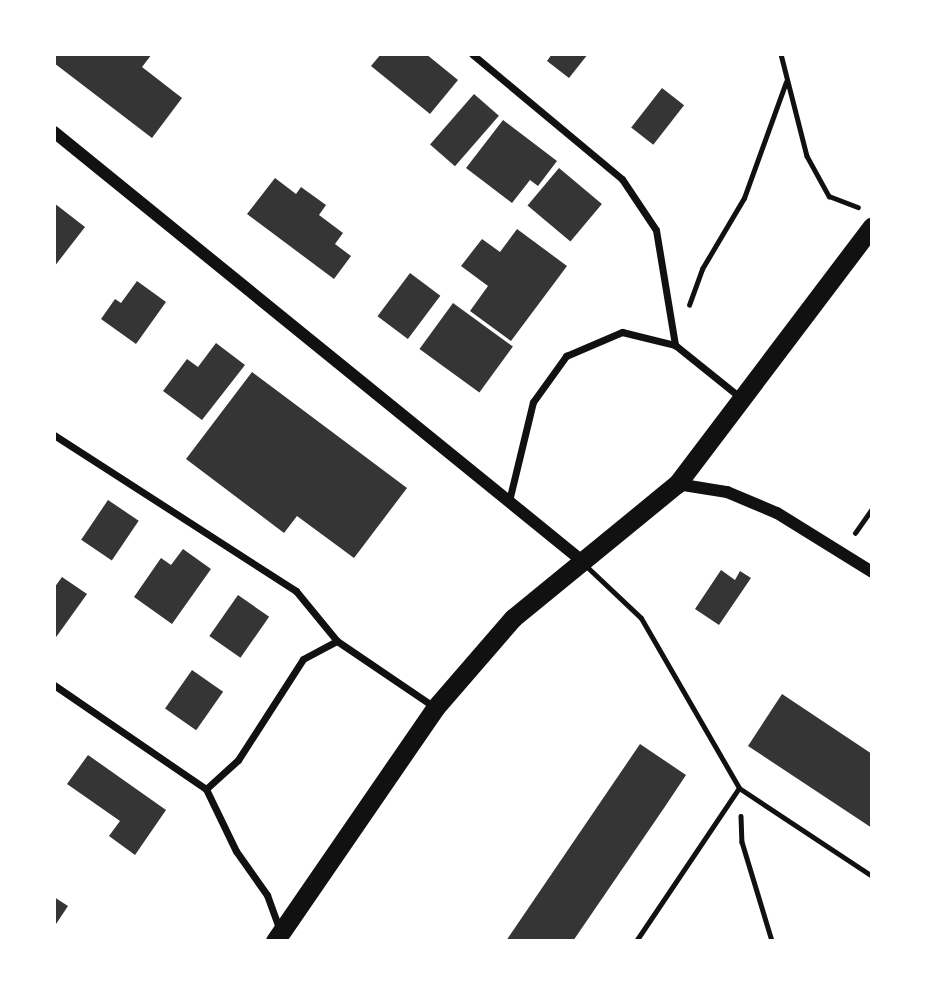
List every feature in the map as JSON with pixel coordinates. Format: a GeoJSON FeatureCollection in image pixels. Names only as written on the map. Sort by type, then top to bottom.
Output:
{"type":"FeatureCollection","features":[{"type":"Feature","properties":{"kind":"highway"},"geometry":{"type":"LineString","coordinates":[[278,937],[435,708],[513,618],[580,560],[677,484],[744,401],[872,226]]}},
{"type":"Feature","properties":{"kind":"street"},"geometry":{"type":"LineString","coordinates":[[472,54],[622,179],[656,230],[675,345]]}},
{"type":"Feature","properties":{"kind":"street"},"geometry":{"type":"LineString","coordinates":[[54,132],[580,560]]}},
{"type":"Feature","properties":{"kind":"street"},"geometry":{"type":"LineString","coordinates":[[509,501],[533,402],[566,356],[622,332],[675,345],[744,401]]}},
{"type":"Feature","properties":{"kind":"street"},"geometry":{"type":"LineString","coordinates":[[54,435],[296,591],[337,641],[435,708]]}},
{"type":"Feature","properties":{"kind":"street"},"geometry":{"type":"LineString","coordinates":[[677,484],[727,492],[777,513],[872,572]]}},
{"type":"Feature","properties":{"kind":"street"},"geometry":{"type":"LineString","coordinates":[[206,789],[238,760],[303,659],[337,641]]}},
{"type":"Feature","properties":{"kind":"street"},"geometry":{"type":"LineString","coordinates":[[54,685],[206,789],[236,851],[267,895],[278,937]]}},
{"type":"Feature","properties":{"kind":"lane"},"geometry":{"type":"LineString","coordinates":[[580,560],[641,618],[739,788],[872,876]]}},
{"type":"Feature","properties":{"kind":"lane"},"geometry":{"type":"LineString","coordinates":[[636,941],[739,788]]}},
{"type":"Feature","properties":{"kind":"path"},"geometry":{"type":"LineString","coordinates":[[780,54],[807,156],[829,195],[858,207]]}},
{"type":"Feature","properties":{"kind":"path"},"geometry":{"type":"LineString","coordinates":[[675,345],[702,269],[744,198],[786,82]]}},
{"type":"Feature","properties":{"kind":"path"},"geometry":{"type":"LineString","coordinates":[[855,533],[872,509]]}},
{"type":"Feature","properties":{"kind":"path"},"geometry":{"type":"LineString","coordinates":[[739,788],[743,842],[772,941]]}},
{"type":"Feature","properties":{"kind":"building"},"geometry":{"type":"Polygon","coordinates":[[[54,54],[152,54],[142,67],[182,98],[152,138],[54,63],[54,54]]]}},
{"type":"Feature","properties":{"kind":"building"},"geometry":{"type":"Polygon","coordinates":[[[381,54],[426,54],[458,80],[430,114],[371,66],[381,54]]]}},
{"type":"Feature","properties":{"kind":"building"},"geometry":{"type":"Polygon","coordinates":[[[552,54],[588,54],[569,78],[547,61],[552,54]]]}},
{"type":"Feature","properties":{"kind":"building"},"geometry":{"type":"Polygon","coordinates":[[[662,88],[684,105],[653,145],[631,127],[662,88]]]}},
{"type":"Feature","properties":{"kind":"building"},"geometry":{"type":"Polygon","coordinates":[[[474,94],[499,116],[455,166],[430,145],[474,94]]]}},
{"type":"Feature","properties":{"kind":"building"},"geometry":{"type":"Polygon","coordinates":[[[503,120],[557,161],[538,186],[530,180],[512,203],[466,168],[503,120]]]}},
{"type":"Feature","properties":{"kind":"building"},"geometry":{"type":"Polygon","coordinates":[[[559,168],[602,204],[570,242],[528,206],[559,168]]]}},
{"type":"Feature","properties":{"kind":"building"},"geometry":{"type":"Polygon","coordinates":[[[275,178],[296,194],[301,187],[326,205],[319,215],[343,233],[335,244],[351,256],[334,279],[247,214],[275,178]]]}},
{"type":"Feature","properties":{"kind":"building"},"geometry":{"type":"Polygon","coordinates":[[[54,203],[85,227],[54,267],[54,203]]]}},
{"type":"Feature","properties":{"kind":"building"},"geometry":{"type":"Polygon","coordinates":[[[517,229],[567,266],[511,341],[470,311],[488,286],[461,266],[482,239],[500,252],[517,229]]]}},
{"type":"Feature","properties":{"kind":"building"},"geometry":{"type":"Polygon","coordinates":[[[410,273],[440,296],[408,339],[378,316],[410,273]]]}},
{"type":"Feature","properties":{"kind":"building"},"geometry":{"type":"Polygon","coordinates":[[[137,281],[166,302],[136,344],[101,319],[115,299],[121,303],[137,281]]]}},
{"type":"Feature","properties":{"kind":"building"},"geometry":{"type":"Polygon","coordinates":[[[453,303],[513,346],[479,393],[419,349],[453,303]]]}},
{"type":"Feature","properties":{"kind":"building"},"geometry":{"type":"Polygon","coordinates":[[[216,343],[245,365],[202,420],[163,391],[187,359],[198,367],[216,343]]]}},
{"type":"Feature","properties":{"kind":"building"},"geometry":{"type":"Polygon","coordinates":[[[252,372],[407,488],[354,558],[297,516],[284,533],[186,459],[252,372]]]}},
{"type":"Feature","properties":{"kind":"building"},"geometry":{"type":"Polygon","coordinates":[[[108,500],[139,521],[112,560],[81,540],[108,500]]]}},
{"type":"Feature","properties":{"kind":"building"},"geometry":{"type":"Polygon","coordinates":[[[183,549],[211,569],[172,624],[134,597],[161,558],[171,565],[183,549]]]}},
{"type":"Feature","properties":{"kind":"building"},"geometry":{"type":"Polygon","coordinates":[[[721,570],[735,580],[740,571],[751,578],[719,625],[695,609],[721,570]]]}},
{"type":"Feature","properties":{"kind":"building"},"geometry":{"type":"Polygon","coordinates":[[[62,577],[87,594],[54,640],[54,588],[62,577]]]}},
{"type":"Feature","properties":{"kind":"building"},"geometry":{"type":"Polygon","coordinates":[[[238,595],[269,617],[240,658],[209,636],[238,595]]]}},
{"type":"Feature","properties":{"kind":"building"},"geometry":{"type":"Polygon","coordinates":[[[192,670],[223,692],[196,730],[165,709],[192,670]]]}},
{"type":"Feature","properties":{"kind":"building"},"geometry":{"type":"Polygon","coordinates":[[[782,694],[872,754],[872,828],[748,746],[782,694]]]}},
{"type":"Feature","properties":{"kind":"building"},"geometry":{"type":"Polygon","coordinates":[[[640,744],[686,775],[664,808],[573,941],[506,941],[640,744]]]}},
{"type":"Feature","properties":{"kind":"building"},"geometry":{"type":"Polygon","coordinates":[[[88,755],[166,810],[135,855],[109,836],[120,821],[67,784],[88,755]]]}},
{"type":"Feature","properties":{"kind":"building"},"geometry":{"type":"Polygon","coordinates":[[[54,897],[68,906],[54,927],[54,897]]]}}]}
